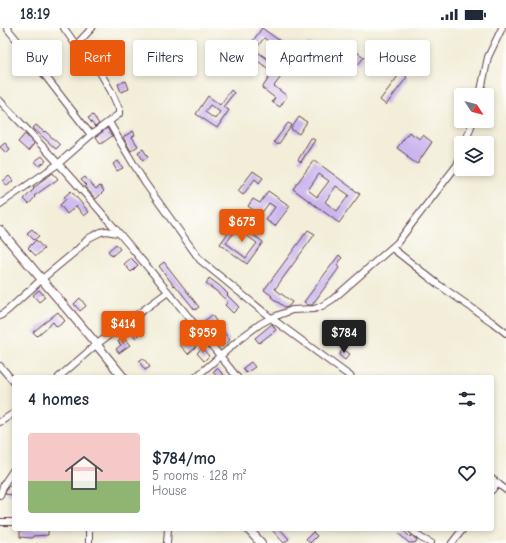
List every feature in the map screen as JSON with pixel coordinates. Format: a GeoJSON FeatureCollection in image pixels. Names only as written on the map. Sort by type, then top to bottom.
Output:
{"type":"FeatureCollection","features":[{"type":"Feature","properties":{"kind":"street"},"geometry":{"type":"LineString","coordinates":[[7,28],[91,135]]}},
{"type":"Feature","properties":{"kind":"street"},"geometry":{"type":"LineString","coordinates":[[64,28],[72,40]]}},
{"type":"Feature","properties":{"kind":"street"},"geometry":{"type":"LineString","coordinates":[[81,40],[92,28]]}},
{"type":"Feature","properties":{"kind":"street"},"geometry":{"type":"LineString","coordinates":[[481,88],[488,57],[502,28]]}},
{"type":"Feature","properties":{"kind":"street"},"geometry":{"type":"LineString","coordinates":[[0,204],[58,164],[91,135],[119,114],[119,109],[102,76]]}},
{"type":"Feature","properties":{"kind":"street"},"geometry":{"type":"LineString","coordinates":[[0,101],[39,142],[118,233],[235,375]]}},
{"type":"Feature","properties":{"kind":"street"},"geometry":{"type":"LineString","coordinates":[[109,122],[120,143],[145,183],[200,260],[271,318],[345,375]]}},
{"type":"Feature","properties":{"kind":"street"},"geometry":{"type":"LineString","coordinates":[[198,375],[241,338],[260,324],[292,310],[314,308],[328,303],[397,244],[454,169]]}},
{"type":"Feature","properties":{"kind":"street"},"geometry":{"type":"LineString","coordinates":[[0,230],[121,375]]}},
{"type":"Feature","properties":{"kind":"street"},"geometry":{"type":"LineString","coordinates":[[0,316],[76,251],[89,238],[95,234],[106,231],[118,233]]}},
{"type":"Feature","properties":{"kind":"street"},"geometry":{"type":"LineString","coordinates":[[392,248],[506,333]]}},
{"type":"Feature","properties":{"kind":"street"},"geometry":{"type":"LineString","coordinates":[[61,375],[97,344],[168,292]]}},
{"type":"Feature","properties":{"kind":"street"},"geometry":{"type":"LineString","coordinates":[[0,366],[12,380]]}},
{"type":"Feature","properties":{"kind":"street"},"geometry":{"type":"LineString","coordinates":[[0,422],[12,414]]}},
{"type":"Feature","properties":{"kind":"street"},"geometry":{"type":"LineString","coordinates":[[0,495],[4,484],[12,472]]}},
{"type":"Feature","properties":{"kind":"street"},"geometry":{"type":"LineString","coordinates":[[495,481],[506,490]]}},
{"type":"Feature","properties":{"kind":"street"},"geometry":{"type":"LineString","coordinates":[[0,522],[12,522]]}},
{"type":"Feature","properties":{"kind":"street"},"geometry":{"type":"LineString","coordinates":[[89,531],[89,543]]}},
{"type":"Feature","properties":{"kind":"street"},"geometry":{"type":"LineString","coordinates":[[167,543],[168,531]]}},
{"type":"Feature","properties":{"kind":"street"},"geometry":{"type":"LineString","coordinates":[[250,531],[261,543]]}},
{"type":"Feature","properties":{"kind":"street"},"geometry":{"type":"LineString","coordinates":[[413,531],[421,538],[431,543]]}},
{"type":"Feature","properties":{"kind":"street"},"geometry":{"type":"LineString","coordinates":[[452,543],[461,531]]}},
{"type":"Feature","properties":{"kind":"building"},"geometry":{"type":"Polygon","coordinates":[[[262,28],[279,40],[267,40],[264,38],[258,46],[258,40],[254,40],[262,28]]]}},
{"type":"Feature","properties":{"kind":"building"},"geometry":{"type":"Polygon","coordinates":[[[258,52],[266,58],[266,67],[258,61],[258,52]]]}},
{"type":"Feature","properties":{"kind":"building"},"geometry":{"type":"Polygon","coordinates":[[[357,52],[364,57],[358,65],[357,64],[357,52]]]}},
{"type":"Feature","properties":{"kind":"building"},"geometry":{"type":"Polygon","coordinates":[[[270,76],[282,76],[274,86],[287,96],[280,107],[272,102],[275,98],[262,88],[270,76]]]}},
{"type":"Feature","properties":{"kind":"building"},"geometry":{"type":"Polygon","coordinates":[[[398,76],[407,77],[386,105],[380,100],[398,76]]]}},
{"type":"Feature","properties":{"kind":"building"},"geometry":{"type":"Polygon","coordinates":[[[126,81],[129,89],[121,92],[118,84],[126,81]]]}},
{"type":"Feature","properties":{"kind":"building"},"geometry":{"type":"Polygon","coordinates":[[[231,90],[234,93],[223,107],[229,110],[217,128],[196,114],[208,96],[220,105],[231,90]],[[210,105],[205,112],[215,119],[220,112],[210,105]]]}},
{"type":"Feature","properties":{"kind":"building"},"geometry":{"type":"Polygon","coordinates":[[[93,115],[99,124],[95,127],[88,118],[93,115]]]}},
{"type":"Feature","properties":{"kind":"building"},"geometry":{"type":"Polygon","coordinates":[[[299,117],[307,122],[299,134],[291,129],[299,117]]]}},
{"type":"Feature","properties":{"kind":"building"},"geometry":{"type":"Polygon","coordinates":[[[288,123],[292,125],[278,145],[274,142],[288,123]]]}},
{"type":"Feature","properties":{"kind":"building"},"geometry":{"type":"Polygon","coordinates":[[[36,125],[60,145],[56,149],[33,128],[36,125]]]}},
{"type":"Feature","properties":{"kind":"building"},"geometry":{"type":"Polygon","coordinates":[[[107,128],[112,136],[101,144],[96,137],[107,128]]]}},
{"type":"Feature","properties":{"kind":"building"},"geometry":{"type":"Polygon","coordinates":[[[133,131],[135,135],[132,137],[138,146],[131,151],[123,137],[133,131]]]}},
{"type":"Feature","properties":{"kind":"building"},"geometry":{"type":"Polygon","coordinates":[[[409,132],[420,139],[423,135],[432,142],[417,164],[397,148],[409,132]]]}},
{"type":"Feature","properties":{"kind":"building"},"geometry":{"type":"Polygon","coordinates":[[[25,134],[34,144],[28,151],[18,142],[25,134]]]}},
{"type":"Feature","properties":{"kind":"building"},"geometry":{"type":"Polygon","coordinates":[[[311,138],[315,140],[301,162],[298,160],[311,138]]]}},
{"type":"Feature","properties":{"kind":"building"},"geometry":{"type":"Polygon","coordinates":[[[5,143],[10,149],[6,153],[0,147],[5,143]]]}},
{"type":"Feature","properties":{"kind":"building"},"geometry":{"type":"Polygon","coordinates":[[[143,149],[148,157],[143,160],[138,152],[143,149]]]}},
{"type":"Feature","properties":{"kind":"building"},"geometry":{"type":"Polygon","coordinates":[[[42,156],[46,161],[39,166],[35,161],[42,156]]]}},
{"type":"Feature","properties":{"kind":"building"},"geometry":{"type":"Polygon","coordinates":[[[314,160],[360,194],[339,223],[293,189],[314,160]],[[319,174],[308,190],[317,197],[329,181],[319,174]],[[336,186],[325,202],[337,211],[349,195],[336,186]]]}},
{"type":"Feature","properties":{"kind":"building"},"geometry":{"type":"Polygon","coordinates":[[[118,161],[123,168],[117,171],[113,164],[118,161]]]}},
{"type":"Feature","properties":{"kind":"building"},"geometry":{"type":"Polygon","coordinates":[[[253,171],[263,178],[259,183],[255,179],[243,195],[238,191],[253,171]]]}},
{"type":"Feature","properties":{"kind":"building"},"geometry":{"type":"Polygon","coordinates":[[[53,173],[58,179],[34,196],[35,197],[29,204],[24,199],[34,189],[33,188],[53,173]]]}},
{"type":"Feature","properties":{"kind":"building"},"geometry":{"type":"Polygon","coordinates":[[[9,176],[13,181],[7,186],[3,181],[9,176]]]}},
{"type":"Feature","properties":{"kind":"building"},"geometry":{"type":"Polygon","coordinates":[[[85,177],[96,189],[100,186],[104,191],[96,199],[81,180],[85,177]]]}},
{"type":"Feature","properties":{"kind":"building"},"geometry":{"type":"Polygon","coordinates":[[[71,191],[89,212],[84,216],[76,206],[67,214],[60,205],[66,199],[64,197],[71,191]]]}},
{"type":"Feature","properties":{"kind":"building"},"geometry":{"type":"Polygon","coordinates":[[[268,191],[290,206],[275,226],[266,220],[275,207],[269,203],[260,215],[248,206],[253,199],[260,203],[268,191]]]}},
{"type":"Feature","properties":{"kind":"building"},"geometry":{"type":"Polygon","coordinates":[[[236,222],[263,242],[247,264],[220,244],[236,222]],[[237,229],[226,243],[246,258],[257,243],[237,229]]]}},
{"type":"Feature","properties":{"kind":"building"},"geometry":{"type":"Polygon","coordinates":[[[32,229],[39,236],[34,240],[27,233],[32,229]]]}},
{"type":"Feature","properties":{"kind":"building"},"geometry":{"type":"Polygon","coordinates":[[[308,230],[315,234],[275,289],[292,302],[286,308],[264,290],[308,230]]]}},
{"type":"Feature","properties":{"kind":"building"},"geometry":{"type":"Polygon","coordinates":[[[36,240],[44,249],[36,256],[28,248],[36,240]]]}},
{"type":"Feature","properties":{"kind":"building"},"geometry":{"type":"Polygon","coordinates":[[[116,244],[120,249],[112,256],[108,251],[116,244]]]}},
{"type":"Feature","properties":{"kind":"building"},"geometry":{"type":"Polygon","coordinates":[[[339,255],[342,258],[337,265],[339,268],[312,305],[308,305],[304,302],[339,255]]]}},
{"type":"Feature","properties":{"kind":"building"},"geometry":{"type":"Polygon","coordinates":[[[131,258],[138,265],[131,272],[124,264],[131,258]]]}},
{"type":"Feature","properties":{"kind":"building"},"geometry":{"type":"Polygon","coordinates":[[[164,262],[199,307],[195,310],[159,266],[164,262]]]}},
{"type":"Feature","properties":{"kind":"building"},"geometry":{"type":"Polygon","coordinates":[[[209,278],[220,286],[239,307],[233,313],[225,305],[228,302],[206,284],[209,278]]]}},
{"type":"Feature","properties":{"kind":"building"},"geometry":{"type":"Polygon","coordinates":[[[39,290],[45,297],[39,302],[33,295],[39,290]]]}},
{"type":"Feature","properties":{"kind":"building"},"geometry":{"type":"Polygon","coordinates":[[[80,298],[86,306],[80,311],[74,304],[80,298]]]}},
{"type":"Feature","properties":{"kind":"building"},"geometry":{"type":"Polygon","coordinates":[[[58,312],[65,321],[57,327],[53,322],[37,336],[33,332],[58,312]]]}},
{"type":"Feature","properties":{"kind":"building"},"geometry":{"type":"Polygon","coordinates":[[[212,315],[216,321],[207,328],[203,322],[212,315]]]}},
{"type":"Feature","properties":{"kind":"building"},"geometry":{"type":"Polygon","coordinates":[[[272,324],[276,330],[259,343],[255,338],[272,324]]]}},
{"type":"Feature","properties":{"kind":"building"},"geometry":{"type":"Polygon","coordinates":[[[139,327],[143,331],[136,338],[132,334],[139,327]]]}},
{"type":"Feature","properties":{"kind":"building"},"geometry":{"type":"Polygon","coordinates":[[[222,330],[230,340],[221,347],[213,336],[222,330]]]}},
{"type":"Feature","properties":{"kind":"building"},"geometry":{"type":"Polygon","coordinates":[[[123,337],[130,345],[119,353],[116,349],[121,345],[118,342],[123,337]]]}},
{"type":"Feature","properties":{"kind":"building"},"geometry":{"type":"Polygon","coordinates":[[[189,338],[196,347],[188,354],[180,345],[189,338]]]}},
{"type":"Feature","properties":{"kind":"building"},"geometry":{"type":"Polygon","coordinates":[[[202,348],[209,356],[204,361],[197,353],[202,348]]]}},
{"type":"Feature","properties":{"kind":"building"},"geometry":{"type":"Polygon","coordinates":[[[343,349],[350,354],[345,360],[339,355],[343,349]]]}},
{"type":"Feature","properties":{"kind":"building"},"geometry":{"type":"Polygon","coordinates":[[[143,358],[150,367],[145,370],[139,361],[143,358]]]}},
{"type":"Feature","properties":{"kind":"building"},"geometry":{"type":"Polygon","coordinates":[[[251,362],[255,367],[246,373],[243,368],[251,362]]]}},
{"type":"Feature","properties":{"kind":"building"},"geometry":{"type":"Polygon","coordinates":[[[217,368],[224,375],[215,375],[213,372],[217,368]]]}},
{"type":"Feature","properties":{"kind":"building"},"geometry":{"type":"Polygon","coordinates":[[[8,486],[12,487],[12,495],[5,494],[8,486]]]}},
{"type":"Feature","properties":{"kind":"building"},"geometry":{"type":"Polygon","coordinates":[[[20,531],[48,531],[48,535],[33,536],[32,538],[20,537],[20,531]]]}},
{"type":"Feature","properties":{"kind":"building"},"geometry":{"type":"Polygon","coordinates":[[[273,531],[282,531],[289,539],[284,543],[273,531]]]}},
{"type":"Feature","properties":{"kind":"building"},"geometry":{"type":"Polygon","coordinates":[[[404,531],[410,537],[411,535],[417,540],[415,543],[409,543],[399,534],[404,531]]]}},
{"type":"Feature","properties":{"kind":"building"},"geometry":{"type":"Polygon","coordinates":[[[313,532],[317,536],[310,543],[306,539],[313,532]]]}}]}
